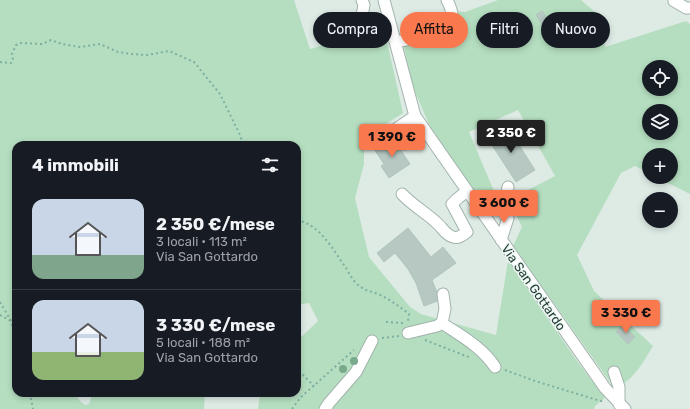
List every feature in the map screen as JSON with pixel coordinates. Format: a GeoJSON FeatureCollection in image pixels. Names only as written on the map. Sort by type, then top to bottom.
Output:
{"type":"FeatureCollection","features":[{"type":"Feature","properties":{"kind":"street"},"geometry":{"type":"LineString","coordinates":[[362,0],[364,5],[363,12]]}},
{"type":"Feature","properties":{"kind":"street","name":"Via San Gottardo"},"geometry":{"type":"LineString","coordinates":[[384,0],[415,116],[604,388],[622,406]]}},
{"type":"Feature","properties":{"kind":"street"},"geometry":{"type":"LineString","coordinates":[[395,42],[428,36],[444,28],[450,22],[452,15],[447,0]]}},
{"type":"Feature","properties":{"kind":"street"},"geometry":{"type":"LineString","coordinates":[[674,1],[686,8],[690,8]]}},
{"type":"Feature","properties":{"kind":"street"},"geometry":{"type":"LineString","coordinates":[[404,144],[396,129],[415,116]]}},
{"type":"Feature","properties":{"kind":"street"},"geometry":{"type":"LineString","coordinates":[[502,240],[508,218],[505,204],[508,187]]}},
{"type":"Feature","properties":{"kind":"street"},"geometry":{"type":"LineString","coordinates":[[402,194],[410,203],[438,224],[446,234],[456,238],[467,232],[452,204],[467,191]]}},
{"type":"Feature","properties":{"kind":"street"},"geometry":{"type":"LineString","coordinates":[[405,334],[437,326],[442,323],[445,309],[443,294]]}},
{"type":"Feature","properties":{"kind":"street"},"geometry":{"type":"LineString","coordinates":[[442,323],[483,352],[495,367]]}},
{"type":"Feature","properties":{"kind":"street"},"geometry":{"type":"LineString","coordinates":[[325,409],[356,372],[372,341]]}},
{"type":"Feature","properties":{"kind":"street"},"geometry":{"type":"LineString","coordinates":[[614,372],[619,387],[622,406]]}},
{"type":"Feature","properties":{"kind":"path"},"geometry":{"type":"LineString","coordinates":[[0,62],[11,63],[13,60],[12,54],[16,45],[21,43],[42,44],[51,40],[62,44],[80,47],[100,44],[118,52],[131,54],[147,55],[169,51],[194,62],[220,94],[241,137],[242,141]]}},
{"type":"Feature","properties":{"kind":"path"},"geometry":{"type":"LineString","coordinates":[[301,221],[305,222],[320,233],[354,282],[362,289],[389,300],[409,314]]}},
{"type":"Feature","properties":{"kind":"path"},"geometry":{"type":"LineString","coordinates":[[0,302],[12,325]]}},
{"type":"Feature","properties":{"kind":"path"},"geometry":{"type":"LineString","coordinates":[[0,315],[11,321]]}},
{"type":"Feature","properties":{"kind":"path"},"geometry":{"type":"LineString","coordinates":[[386,322],[401,323]]}},
{"type":"Feature","properties":{"kind":"path"},"geometry":{"type":"LineString","coordinates":[[292,409],[301,397],[359,346],[384,337],[405,334]]}},
{"type":"Feature","properties":{"kind":"path"},"geometry":{"type":"LineString","coordinates":[[424,340],[474,359]]}},
{"type":"Feature","properties":{"kind":"path"},"geometry":{"type":"LineString","coordinates":[[495,367],[595,400],[622,406]]}},
{"type":"Feature","properties":{"kind":"path"},"geometry":{"type":"LineString","coordinates":[[301,373],[314,386]]}},
{"type":"Feature","properties":{"kind":"path"},"geometry":{"type":"LineString","coordinates":[[31,397],[33,409]]}},
{"type":"Feature","properties":{"kind":"green space"},"geometry":{"type":"Polygon","coordinates":[[[0,0],[294,0],[310,49],[388,48],[403,113],[364,138],[364,164],[355,198],[369,257],[410,307],[421,314],[496,335],[508,261],[577,361],[605,398],[595,406],[594,409],[258,409],[260,397],[301,397],[301,337],[318,321],[309,303],[301,304],[301,141],[12,141],[12,397],[78,397],[85,405],[89,404],[91,397],[205,397],[204,409],[0,409],[0,0]]]}},
{"type":"Feature","properties":{"kind":"green space"},"geometry":{"type":"Polygon","coordinates":[[[498,0],[581,0],[595,12],[541,12],[541,48],[610,48],[610,45],[686,21],[690,24],[690,194],[670,184],[678,184],[678,148],[642,148],[642,170],[635,166],[621,173],[577,255],[594,291],[653,346],[642,364],[628,381],[616,388],[610,382],[513,246],[522,227],[509,200],[555,176],[518,110],[469,132],[499,203],[491,214],[431,129],[413,87],[404,48],[468,48],[468,12],[465,12],[498,0]]]}},
{"type":"Feature","properties":{"kind":"building"},"geometry":{"type":"Polygon","coordinates":[[[542,11],[541,22],[536,15],[542,11]]]}},
{"type":"Feature","properties":{"kind":"building"},"geometry":{"type":"Polygon","coordinates":[[[507,126],[535,170],[516,182],[488,139],[507,126]]]}},
{"type":"Feature","properties":{"kind":"building"},"geometry":{"type":"Polygon","coordinates":[[[392,137],[410,164],[389,178],[381,166],[384,164],[374,149],[392,137]]]}},
{"type":"Feature","properties":{"kind":"building"},"geometry":{"type":"Polygon","coordinates":[[[408,228],[431,257],[443,247],[456,263],[432,280],[440,300],[424,306],[416,283],[408,269],[395,253],[384,262],[377,253],[408,228]]]}},
{"type":"Feature","properties":{"kind":"building"},"geometry":{"type":"Polygon","coordinates":[[[623,325],[635,337],[628,344],[616,332],[623,325]]]}}]}
